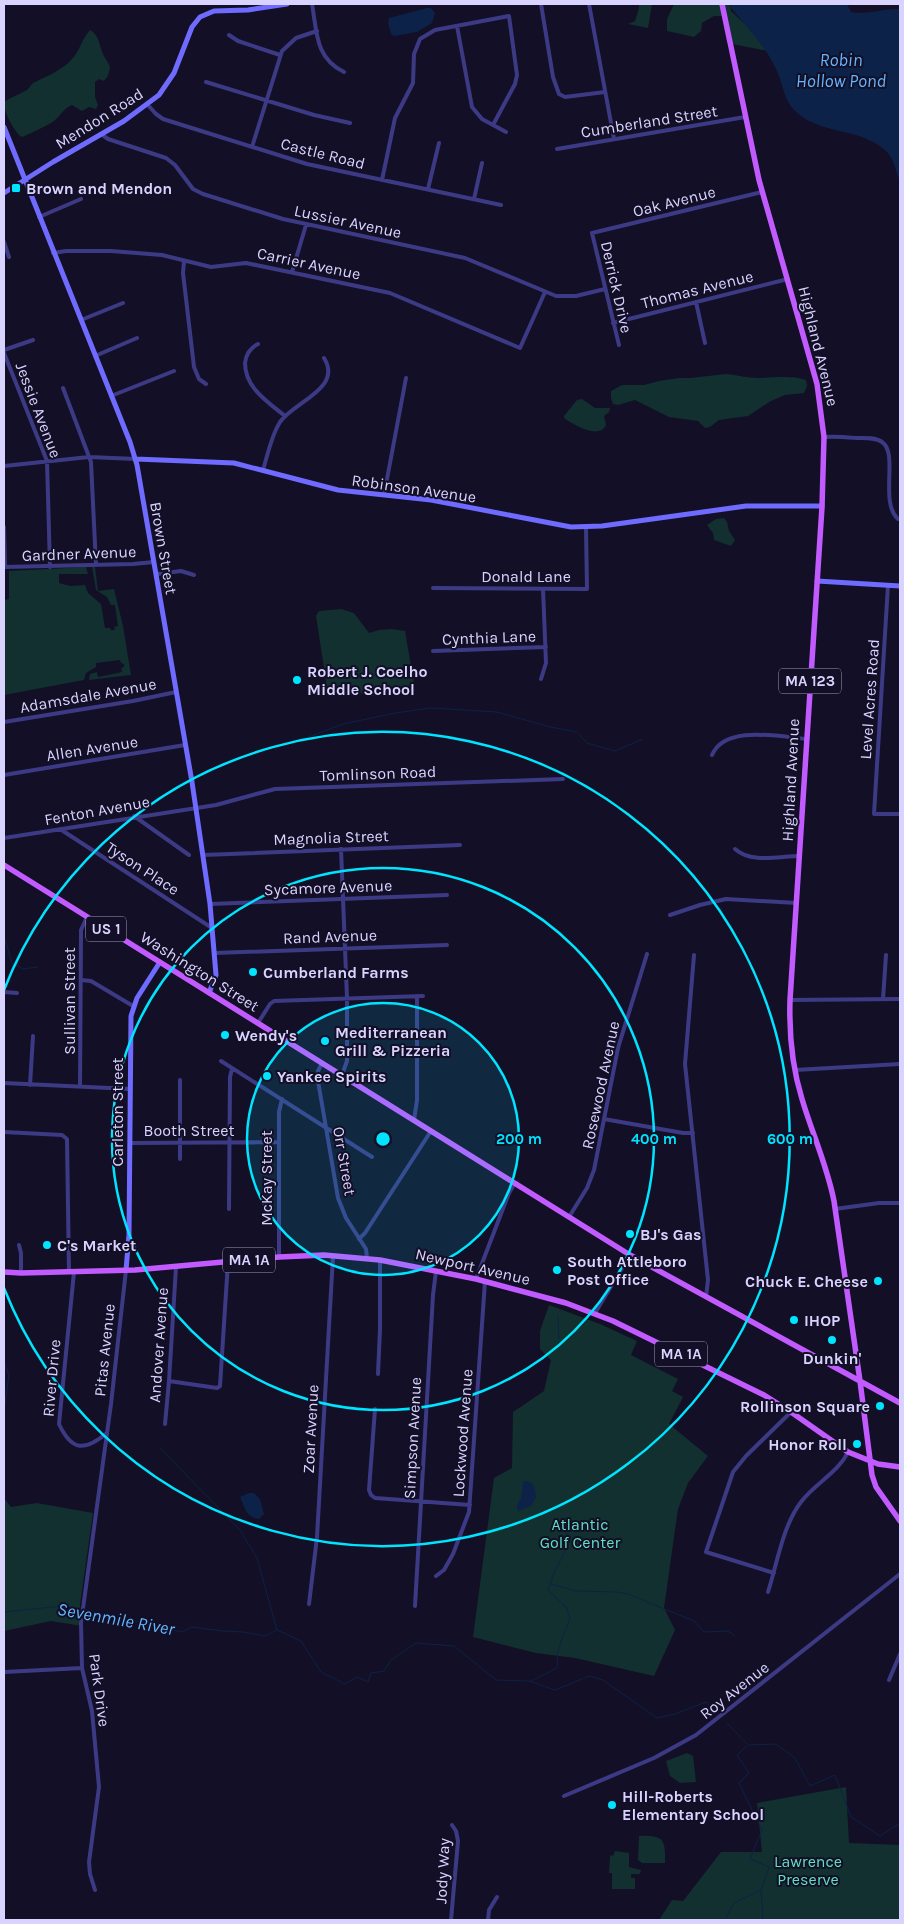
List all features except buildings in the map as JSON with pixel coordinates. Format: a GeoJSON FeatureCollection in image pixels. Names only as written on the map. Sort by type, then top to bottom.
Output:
{"type":"FeatureCollection","features":[{"type":"Feature","properties":{"kind":"main road","name":"Highland Avenue"},"geometry":{"type":"LineString","coordinates":[[722,4],[762,192],[815,374],[824,437],[822,506],[790,1000],[791,1044],[802,1101],[828,1176],[835,1209],[870,1461]]}},
{"type":"Feature","properties":{"kind":"main road","name":"Washington Street"},"geometry":{"type":"LineString","coordinates":[[4,865],[630,1255],[900,1403]]}},
{"type":"Feature","properties":{"kind":"main road","name":"Newport Avenue"},"geometry":{"type":"LineString","coordinates":[[4,1272],[126,1270],[279,1257],[333,1256],[380,1260],[476,1279],[550,1298],[595,1313],[628,1328],[749,1388],[791,1412],[848,1452],[870,1461]]}},
{"type":"Feature","properties":{"kind":"main road","name":"Newport Avenue"},"geometry":{"type":"LineString","coordinates":[[4,1276],[21,1273]]}},
{"type":"Feature","properties":{"kind":"main road","name":"MA 1A"},"geometry":{"type":"LineString","coordinates":[[870,1461],[900,1467]]}},
{"type":"Feature","properties":{"kind":"main road","name":"MA 123"},"geometry":{"type":"LineString","coordinates":[[870,1461],[876,1487],[900,1521]]}},
{"type":"Feature","properties":{"kind":"street","name":"Mendon Road"},"geometry":{"type":"LineString","coordinates":[[4,193],[101,134],[159,94],[178,66],[192,27],[200,17],[214,11],[248,10],[287,4]]}},
{"type":"Feature","properties":{"kind":"street"},"geometry":{"type":"LineString","coordinates":[[312,4],[323,55],[334,66],[344,72]]}},
{"type":"Feature","properties":{"kind":"street"},"geometry":{"type":"LineString","coordinates":[[590,4],[614,139]]}},
{"type":"Feature","properties":{"kind":"street"},"geometry":{"type":"LineString","coordinates":[[541,5],[553,77],[561,96],[605,92]]}},
{"type":"Feature","properties":{"kind":"street"},"geometry":{"type":"LineString","coordinates":[[382,180],[395,118],[413,83],[414,54],[418,42],[427,33],[509,16],[517,75],[493,125]]}},
{"type":"Feature","properties":{"kind":"street"},"geometry":{"type":"LineString","coordinates":[[457,26],[471,104],[479,116],[506,132]]}},
{"type":"Feature","properties":{"kind":"street"},"geometry":{"type":"LineString","coordinates":[[252,147],[280,55],[285,47],[296,38],[317,31]]}},
{"type":"Feature","properties":{"kind":"street"},"geometry":{"type":"LineString","coordinates":[[229,34],[234,40],[280,55]]}},
{"type":"Feature","properties":{"kind":"street"},"geometry":{"type":"LineString","coordinates":[[206,82],[314,115],[350,123]]}},
{"type":"Feature","properties":{"kind":"street","name":"Castle Road"},"geometry":{"type":"LineString","coordinates":[[147,104],[163,119],[307,164],[502,205]]}},
{"type":"Feature","properties":{"kind":"street","name":"Cumberland Street"},"geometry":{"type":"LineString","coordinates":[[558,149],[745,117]]}},
{"type":"Feature","properties":{"kind":"street","name":"Brown Street"},"geometry":{"type":"LineString","coordinates":[[4,127],[136,459],[157,574],[210,904],[216,975],[209,992]]}},
{"type":"Feature","properties":{"kind":"street","name":"Lussier Avenue"},"geometry":{"type":"LineString","coordinates":[[101,134],[108,139],[166,158],[178,169],[193,188],[203,194],[283,219],[465,258],[545,292],[566,297],[605,289]]}},
{"type":"Feature","properties":{"kind":"street"},"geometry":{"type":"LineString","coordinates":[[428,189],[439,144]]}},
{"type":"Feature","properties":{"kind":"street"},"geometry":{"type":"LineString","coordinates":[[474,199],[482,163]]}},
{"type":"Feature","properties":{"kind":"street","name":"Oak Avenue"},"geometry":{"type":"LineString","coordinates":[[592,233],[762,192]]}},
{"type":"Feature","properties":{"kind":"street"},"geometry":{"type":"LineString","coordinates":[[39,217],[81,199]]}},
{"type":"Feature","properties":{"kind":"street"},"geometry":{"type":"LineString","coordinates":[[292,272],[306,225]]}},
{"type":"Feature","properties":{"kind":"street","name":"Derrick Drive"},"geometry":{"type":"LineString","coordinates":[[592,233],[619,346]]}},
{"type":"Feature","properties":{"kind":"street"},"geometry":{"type":"LineString","coordinates":[[4,242],[9,257]]}},
{"type":"Feature","properties":{"kind":"street","name":"Carrier Avenue"},"geometry":{"type":"LineString","coordinates":[[53,253],[62,251],[117,252],[162,255],[217,268],[246,263],[292,272],[399,296],[520,348],[545,292]]}},
{"type":"Feature","properties":{"kind":"street"},"geometry":{"type":"LineString","coordinates":[[184,261],[183,273],[194,366],[199,379],[206,384]]}},
{"type":"Feature","properties":{"kind":"street","name":"Thomas Avenue"},"geometry":{"type":"LineString","coordinates":[[613,323],[788,279]]}},
{"type":"Feature","properties":{"kind":"street"},"geometry":{"type":"LineString","coordinates":[[696,302],[705,343]]}},
{"type":"Feature","properties":{"kind":"street"},"geometry":{"type":"LineString","coordinates":[[80,320],[123,303]]}},
{"type":"Feature","properties":{"kind":"street"},"geometry":{"type":"LineString","coordinates":[[95,356],[137,338]]}},
{"type":"Feature","properties":{"kind":"street"},"geometry":{"type":"LineString","coordinates":[[4,352],[32,340]]}},
{"type":"Feature","properties":{"kind":"street"},"geometry":{"type":"LineString","coordinates":[[258,344],[249,351],[246,358],[249,380],[258,393],[285,416]]}},
{"type":"Feature","properties":{"kind":"street","name":"Jessie Avenue"},"geometry":{"type":"LineString","coordinates":[[4,352],[47,461],[50,566]]}},
{"type":"Feature","properties":{"kind":"street"},"geometry":{"type":"LineString","coordinates":[[264,470],[274,434],[285,416],[296,406],[315,394],[323,385],[328,371],[324,358]]}},
{"type":"Feature","properties":{"kind":"street"},"geometry":{"type":"LineString","coordinates":[[111,396],[174,371]]}},
{"type":"Feature","properties":{"kind":"street"},"geometry":{"type":"LineString","coordinates":[[384,495],[406,378]]}},
{"type":"Feature","properties":{"kind":"street"},"geometry":{"type":"LineString","coordinates":[[63,388],[89,457],[93,480],[96,565]]}},
{"type":"Feature","properties":{"kind":"street"},"geometry":{"type":"LineString","coordinates":[[824,437],[872,439],[880,440],[885,444],[889,455],[890,505],[898,519]]}},
{"type":"Feature","properties":{"kind":"street","name":"Robinson Avenue"},"geometry":{"type":"LineString","coordinates":[[4,466],[89,457],[227,462],[330,488],[431,500],[555,526],[586,528],[746,506],[822,506]]}},
{"type":"Feature","properties":{"kind":"street"},"geometry":{"type":"LineString","coordinates":[[4,527],[4,567]]}},
{"type":"Feature","properties":{"kind":"street","name":"Donald Lane"},"geometry":{"type":"LineString","coordinates":[[433,588],[587,589],[586,528]]}},
{"type":"Feature","properties":{"kind":"street","name":"Gardner Avenue"},"geometry":{"type":"LineString","coordinates":[[4,567],[154,562]]}},
{"type":"Feature","properties":{"kind":"street"},"geometry":{"type":"LineString","coordinates":[[157,574],[181,571],[194,576]]}},
{"type":"Feature","properties":{"kind":"street"},"geometry":{"type":"LineString","coordinates":[[817,581],[900,586]]}},
{"type":"Feature","properties":{"kind":"street","name":"Level Acres Road"},"geometry":{"type":"LineString","coordinates":[[888,585],[874,814],[900,814]]}},
{"type":"Feature","properties":{"kind":"street"},"geometry":{"type":"LineString","coordinates":[[541,679],[546,668],[543,589]]}},
{"type":"Feature","properties":{"kind":"street","name":"Cynthia Lane"},"geometry":{"type":"LineString","coordinates":[[433,651],[546,647]]}},
{"type":"Feature","properties":{"kind":"street","name":"Adamsdale Avenue"},"geometry":{"type":"LineString","coordinates":[[4,722],[176,692]]}},
{"type":"Feature","properties":{"kind":"street"},"geometry":{"type":"LineString","coordinates":[[712,755],[719,744],[734,736],[807,739]]}},
{"type":"Feature","properties":{"kind":"street","name":"Allen Avenue"},"geometry":{"type":"LineString","coordinates":[[4,775],[184,745]]}},
{"type":"Feature","properties":{"kind":"street","name":"Tomlinson Road"},"geometry":{"type":"LineString","coordinates":[[195,807],[224,803],[274,789],[563,778]]}},
{"type":"Feature","properties":{"kind":"street","name":"Fenton Avenue"},"geometry":{"type":"LineString","coordinates":[[4,838],[195,807]]}},
{"type":"Feature","properties":{"kind":"street"},"geometry":{"type":"LineString","coordinates":[[134,816],[189,855]]}},
{"type":"Feature","properties":{"kind":"street","name":"Tyson Place"},"geometry":{"type":"LineString","coordinates":[[60,829],[212,928]]}},
{"type":"Feature","properties":{"kind":"street","name":"Magnolia Street"},"geometry":{"type":"LineString","coordinates":[[203,855],[460,845]]}},
{"type":"Feature","properties":{"kind":"street"},"geometry":{"type":"LineString","coordinates":[[341,849],[347,998],[347,1061],[342,1075]]}},
{"type":"Feature","properties":{"kind":"street"},"geometry":{"type":"LineString","coordinates":[[734,849],[741,854],[757,857],[800,856]]}},
{"type":"Feature","properties":{"kind":"street","name":"Sycamore Avenue"},"geometry":{"type":"LineString","coordinates":[[210,904],[447,895]]}},
{"type":"Feature","properties":{"kind":"street"},"geometry":{"type":"LineString","coordinates":[[670,916],[700,905],[726,899],[797,903]]}},
{"type":"Feature","properties":{"kind":"street","name":"Sullivan Street"},"geometry":{"type":"LineString","coordinates":[[80,1087],[82,930],[87,917]]}},
{"type":"Feature","properties":{"kind":"street","name":"Rand Avenue"},"geometry":{"type":"LineString","coordinates":[[214,953],[448,945]]}},
{"type":"Feature","properties":{"kind":"street","name":"Rosewood Avenue"},"geometry":{"type":"LineString","coordinates":[[570,1217],[593,1176],[619,1043],[647,954]]}},
{"type":"Feature","properties":{"kind":"street"},"geometry":{"type":"LineString","coordinates":[[694,955],[685,1064],[708,1280],[706,1297]]}},
{"type":"Feature","properties":{"kind":"street"},"geometry":{"type":"LineString","coordinates":[[883,999],[886,955]]}},
{"type":"Feature","properties":{"kind":"street","name":"Carleton Street"},"geometry":{"type":"LineString","coordinates":[[126,1270],[129,1235],[130,1022],[133,1006],[160,962]]}},
{"type":"Feature","properties":{"kind":"street"},"geometry":{"type":"LineString","coordinates":[[81,980],[91,982],[133,1006]]}},
{"type":"Feature","properties":{"kind":"street"},"geometry":{"type":"LineString","coordinates":[[4,992],[17,992]]}},
{"type":"Feature","properties":{"kind":"street"},"geometry":{"type":"LineString","coordinates":[[414,1120],[417,1100],[417,996]]}},
{"type":"Feature","properties":{"kind":"street"},"geometry":{"type":"LineString","coordinates":[[258,1023],[274,1001],[423,996]]}},
{"type":"Feature","properties":{"kind":"street"},"geometry":{"type":"LineString","coordinates":[[790,1000],[900,999]]}},
{"type":"Feature","properties":{"kind":"street"},"geometry":{"type":"LineString","coordinates":[[30,1085],[33,1036]]}},
{"type":"Feature","properties":{"kind":"street"},"geometry":{"type":"LineString","coordinates":[[221,1061],[372,1157]]}},
{"type":"Feature","properties":{"kind":"street","name":"Orr Street"},"geometry":{"type":"LineString","coordinates":[[322,1063],[318,1072],[318,1081],[338,1198],[346,1218],[366,1249],[367,1258]]}},
{"type":"Feature","properties":{"kind":"street"},"geometry":{"type":"LineString","coordinates":[[795,1070],[900,1064]]}},
{"type":"Feature","properties":{"kind":"street"},"geometry":{"type":"LineString","coordinates":[[229,1209],[230,1077],[232,1068]]}},
{"type":"Feature","properties":{"kind":"street"},"geometry":{"type":"LineString","coordinates":[[180,1080],[180,1159]]}},
{"type":"Feature","properties":{"kind":"street"},"geometry":{"type":"LineString","coordinates":[[4,1083],[130,1089]]}},
{"type":"Feature","properties":{"kind":"street","name":"McKay Street"},"geometry":{"type":"LineString","coordinates":[[279,1257],[279,1108],[282,1099]]}},
{"type":"Feature","properties":{"kind":"street"},"geometry":{"type":"LineString","coordinates":[[604,1119],[683,1133],[693,1133]]}},
{"type":"Feature","properties":{"kind":"street"},"geometry":{"type":"LineString","coordinates":[[359,1239],[365,1233],[431,1131]]}},
{"type":"Feature","properties":{"kind":"street"},"geometry":{"type":"LineString","coordinates":[[4,1132],[62,1135],[66,1137],[71,1272]]}},
{"type":"Feature","properties":{"kind":"street","name":"Booth Street"},"geometry":{"type":"LineString","coordinates":[[130,1143],[279,1142]]}},
{"type":"Feature","properties":{"kind":"street"},"geometry":{"type":"LineString","coordinates":[[476,1279],[509,1193],[515,1183]]}},
{"type":"Feature","properties":{"kind":"street"},"geometry":{"type":"LineString","coordinates":[[835,1209],[879,1202],[900,1203]]}},
{"type":"Feature","properties":{"kind":"street"},"geometry":{"type":"LineString","coordinates":[[18,1245],[21,1253],[21,1273]]}},
{"type":"Feature","properties":{"kind":"street"},"geometry":{"type":"LineString","coordinates":[[595,1313],[630,1255]]}},
{"type":"Feature","properties":{"kind":"street","name":"Zoar Avenue"},"geometry":{"type":"LineString","coordinates":[[310,1604],[316,1554],[333,1256]]}},
{"type":"Feature","properties":{"kind":"street"},"geometry":{"type":"LineString","coordinates":[[378,1374],[380,1260]]}},
{"type":"Feature","properties":{"kind":"street"},"geometry":{"type":"LineString","coordinates":[[170,1381],[219,1387],[222,1379],[228,1262]]}},
{"type":"Feature","properties":{"kind":"street","name":"Andover Avenue"},"geometry":{"type":"LineString","coordinates":[[165,1424],[170,1381],[176,1267]]}},
{"type":"Feature","properties":{"kind":"street","name":"Pitas Avenue"},"geometry":{"type":"LineString","coordinates":[[107,1433],[126,1270]]}},
{"type":"Feature","properties":{"kind":"street","name":"Simpson Avenue"},"geometry":{"type":"LineString","coordinates":[[415,1606],[436,1271]]}},
{"type":"Feature","properties":{"kind":"street","name":"River Drive"},"geometry":{"type":"LineString","coordinates":[[71,1272],[59,1424],[65,1437],[73,1443],[83,1446],[93,1444],[107,1433]]}},
{"type":"Feature","properties":{"kind":"street","name":"Lockwood Avenue"},"geometry":{"type":"LineString","coordinates":[[436,1576],[444,1570],[453,1554],[466,1523],[470,1505],[485,1282]]}},
{"type":"Feature","properties":{"kind":"street"},"geometry":{"type":"LineString","coordinates":[[375,1409],[369,1490],[371,1496],[375,1498],[470,1505]]}},
{"type":"Feature","properties":{"kind":"street"},"geometry":{"type":"LineString","coordinates":[[774,1573],[706,1552],[733,1472],[746,1456],[791,1412]]}},
{"type":"Feature","properties":{"kind":"street","name":"Park Drive"},"geometry":{"type":"LineString","coordinates":[[95,1890],[90,1874],[89,1862],[99,1786],[92,1711],[82,1668],[83,1612],[107,1433]]}},
{"type":"Feature","properties":{"kind":"street"},"geometry":{"type":"LineString","coordinates":[[768,1592],[795,1510],[806,1495],[842,1462],[848,1452]]}},
{"type":"Feature","properties":{"kind":"street","name":"Roy Avenue"},"geometry":{"type":"LineString","coordinates":[[564,1796],[654,1758],[696,1735],[900,1574]]}},
{"type":"Feature","properties":{"kind":"street"},"geometry":{"type":"LineString","coordinates":[[888,1680],[900,1654]]}},
{"type":"Feature","properties":{"kind":"street"},"geometry":{"type":"LineString","coordinates":[[4,1672],[82,1668]]}},
{"type":"Feature","properties":{"kind":"street","name":"Jody Way"},"geometry":{"type":"LineString","coordinates":[[451,1920],[458,1841],[456,1830],[452,1825]]}},
{"type":"Feature","properties":{"kind":"street"},"geometry":{"type":"LineString","coordinates":[[488,1920],[491,1905],[497,1897]]}},
{"type":"Feature","properties":{"kind":"green space"},"geometry":{"type":"Polygon","coordinates":[[[639,4],[652,4],[648,28],[628,24],[635,21],[639,4]]]}},
{"type":"Feature","properties":{"kind":"green space"},"geometry":{"type":"Polygon","coordinates":[[[674,4],[730,4],[731,11],[747,26],[768,51],[727,43],[722,16],[714,16],[702,23],[701,31],[694,37],[667,31],[667,19],[674,4]]]}},
{"type":"Feature","properties":{"kind":"green space"},"geometry":{"type":"Polygon","coordinates":[[[90,30],[98,38],[102,53],[110,67],[108,76],[104,81],[99,79],[95,82],[95,97],[98,105],[96,109],[89,107],[82,111],[72,105],[69,106],[52,122],[22,137],[10,121],[5,111],[4,102],[26,90],[33,83],[64,67],[75,56],[90,30]]]}},
{"type":"Feature","properties":{"kind":"green space"},"geometry":{"type":"Polygon","coordinates":[[[726,374],[754,378],[794,378],[806,380],[807,386],[804,393],[785,395],[771,401],[748,416],[719,420],[710,427],[705,428],[698,421],[669,417],[635,400],[618,405],[613,404],[611,398],[611,391],[622,385],[644,385],[679,378],[726,374]]]}},
{"type":"Feature","properties":{"kind":"green space"},"geometry":{"type":"Polygon","coordinates":[[[582,399],[595,408],[610,408],[609,412],[604,416],[606,425],[603,429],[598,431],[586,430],[564,418],[577,400],[582,399]]]}},
{"type":"Feature","properties":{"kind":"green space"},"geometry":{"type":"Polygon","coordinates":[[[724,518],[735,540],[731,546],[714,540],[713,533],[707,525],[716,519],[724,518]]]}},
{"type":"Feature","properties":{"kind":"green space"},"geometry":{"type":"Polygon","coordinates":[[[86,567],[88,574],[59,574],[59,583],[71,586],[85,585],[88,593],[101,604],[105,628],[110,628],[111,630],[115,630],[114,627],[118,626],[115,605],[111,605],[107,597],[96,590],[92,567],[95,567],[98,591],[114,589],[123,626],[131,675],[89,680],[90,674],[97,672],[98,677],[122,672],[121,668],[124,667],[120,660],[96,663],[96,667],[86,673],[84,680],[4,695],[4,600],[9,599],[9,571],[86,567]]]}},
{"type":"Feature","properties":{"kind":"green space"},"geometry":{"type":"Polygon","coordinates":[[[341,609],[354,613],[369,633],[391,629],[405,631],[414,683],[408,690],[373,696],[354,692],[332,696],[328,694],[316,616],[319,611],[341,609]]]}},
{"type":"Feature","properties":{"kind":"green space","name":"Atlantic Golf Center"},"geometry":{"type":"Polygon","coordinates":[[[549,1305],[600,1324],[637,1341],[631,1355],[678,1379],[672,1391],[683,1397],[669,1424],[708,1456],[688,1483],[678,1509],[664,1608],[675,1630],[654,1676],[575,1658],[536,1653],[473,1637],[494,1478],[512,1468],[513,1412],[544,1391],[551,1360],[540,1349],[540,1331],[549,1305]]]}},
{"type":"Feature","properties":{"kind":"green space"},"geometry":{"type":"Polygon","coordinates":[[[4,1498],[11,1507],[37,1503],[93,1513],[80,1605],[82,1626],[51,1621],[4,1631],[4,1498]]]}},
{"type":"Feature","properties":{"kind":"green space"},"geometry":{"type":"Polygon","coordinates":[[[687,1753],[693,1756],[696,1782],[680,1783],[670,1776],[666,1761],[687,1753]]]}},
{"type":"Feature","properties":{"kind":"green space","name":"Lawrence Preserve"},"geometry":{"type":"Polygon","coordinates":[[[846,1787],[849,1843],[900,1845],[900,1920],[659,1920],[672,1900],[683,1901],[721,1852],[762,1852],[757,1803],[846,1787]]]}},
{"type":"Feature","properties":{"kind":"green space"},"geometry":{"type":"Polygon","coordinates":[[[639,1836],[653,1836],[661,1840],[665,1849],[665,1863],[642,1863],[638,1860],[639,1836]]]}},
{"type":"Feature","properties":{"kind":"green space"},"geometry":{"type":"Polygon","coordinates":[[[615,1851],[629,1853],[629,1867],[641,1870],[640,1874],[631,1874],[631,1878],[635,1878],[635,1889],[612,1889],[612,1873],[609,1873],[610,1856],[613,1856],[615,1851]]]}},
{"type":"Feature","properties":{"kind":"water","name":"Robin Hollow Pond"},"geometry":{"type":"Polygon","coordinates":[[[731,4],[847,4],[851,12],[857,13],[900,9],[900,182],[891,158],[877,144],[856,135],[813,123],[791,107],[771,59],[755,36],[731,8],[731,4]]]}},
{"type":"Feature","properties":{"kind":"water"},"geometry":{"type":"Polygon","coordinates":[[[431,8],[435,13],[432,23],[417,32],[394,36],[391,34],[388,23],[389,18],[431,8]]]}},
{"type":"Feature","properties":{"kind":"water"},"geometry":{"type":"Polygon","coordinates":[[[523,1482],[532,1484],[536,1497],[531,1506],[518,1511],[517,1505],[521,1498],[523,1482]]]}},
{"type":"Feature","properties":{"kind":"water"},"geometry":{"type":"Polygon","coordinates":[[[254,1493],[260,1499],[264,1514],[259,1519],[248,1514],[240,1497],[254,1493]]]}},
{"type":"Feature","properties":{"kind":"waterway"},"geometry":{"type":"LineString","coordinates":[[295,742],[343,724],[395,713],[431,708],[497,712],[550,727],[577,732],[587,743],[615,751],[643,739]]}},
{"type":"Feature","properties":{"kind":"waterway"},"geometry":{"type":"LineString","coordinates":[[4,936],[12,963],[23,969],[38,967]]}},
{"type":"Feature","properties":{"kind":"waterway"},"geometry":{"type":"LineString","coordinates":[[558,1316],[559,1339]]}},
{"type":"Feature","properties":{"kind":"waterway"},"geometry":{"type":"LineString","coordinates":[[4,1363],[9,1375],[4,1411]]}},
{"type":"Feature","properties":{"kind":"waterway"},"geometry":{"type":"LineString","coordinates":[[160,1448],[240,1530],[257,1558],[277,1630]]}},
{"type":"Feature","properties":{"kind":"waterway"},"geometry":{"type":"LineString","coordinates":[[531,1681],[555,1669],[558,1665],[559,1648],[570,1618],[566,1607],[548,1590],[565,1551],[567,1540],[565,1524]]}},
{"type":"Feature","properties":{"kind":"waterway"},"geometry":{"type":"LineString","coordinates":[[551,1584],[576,1591],[628,1594],[694,1621],[704,1632],[728,1631],[735,1636]]}},
{"type":"Feature","properties":{"kind":"waterway","name":"Sevenmile River"},"geometry":{"type":"LineString","coordinates":[[4,1612],[61,1606],[80,1609]]}},
{"type":"Feature","properties":{"kind":"waterway","name":"Sevenmile River"},"geometry":{"type":"LineString","coordinates":[[84,1609],[182,1632],[192,1627],[265,1636],[277,1630],[301,1641],[321,1672],[345,1684],[357,1677],[368,1682],[371,1673],[384,1671],[391,1660],[416,1643],[454,1646],[496,1680],[529,1681],[555,1690],[589,1676],[603,1680],[657,1718],[675,1714],[706,1702],[716,1712]]}},
{"type":"Feature","properties":{"kind":"waterway","name":"Sevenmile River"},"geometry":{"type":"LineString","coordinates":[[727,1723],[747,1744]]}},
{"type":"Feature","properties":{"kind":"waterway"},"geometry":{"type":"LineString","coordinates":[[748,1745],[776,1744],[795,1758],[810,1786],[835,1775],[851,1817],[880,1836],[900,1825]]}},
{"type":"Feature","properties":{"kind":"waterway","name":"Sevenmile River"},"geometry":{"type":"LineString","coordinates":[[747,1746],[737,1755],[749,1773],[739,1783],[762,1830],[750,1859],[769,1867],[761,1890],[763,1920]]}},
{"type":"Feature","properties":{"kind":"waterway"},"geometry":{"type":"LineString","coordinates":[[725,1920],[734,1903],[761,1890]]}},
{"type":"Feature","properties":{"kind":"place","name":"Brown and Mendon"},"geometry":{"type":"Point","coordinates":[16,188]}},
{"type":"Feature","properties":{"kind":"place","name":"Robert J. Coelho Middle School"},"geometry":{"type":"Point","coordinates":[297,680]}},
{"type":"Feature","properties":{"kind":"place","name":"Cumberland Farms"},"geometry":{"type":"Point","coordinates":[253,972]}},
{"type":"Feature","properties":{"kind":"place","name":"Wendy's"},"geometry":{"type":"Point","coordinates":[225,1035]}},
{"type":"Feature","properties":{"kind":"place","name":"Mediterranean Grill & Pizzeria"},"geometry":{"type":"Point","coordinates":[325,1041]}},
{"type":"Feature","properties":{"kind":"place","name":"Yankee Spirits"},"geometry":{"type":"Point","coordinates":[267,1076]}},
{"type":"Feature","properties":{"kind":"place","name":"BJ's Gas"},"geometry":{"type":"Point","coordinates":[630,1234]}},
{"type":"Feature","properties":{"kind":"place","name":"C's Market"},"geometry":{"type":"Point","coordinates":[47,1245]}},
{"type":"Feature","properties":{"kind":"place","name":"South Attleboro Post Office"},"geometry":{"type":"Point","coordinates":[557,1270]}},
{"type":"Feature","properties":{"kind":"place","name":"Chuck E. Cheese"},"geometry":{"type":"Point","coordinates":[878,1281]}},
{"type":"Feature","properties":{"kind":"place","name":"IHOP"},"geometry":{"type":"Point","coordinates":[794,1320]}},
{"type":"Feature","properties":{"kind":"place","name":"Dunkin'"},"geometry":{"type":"Point","coordinates":[832,1340]}},
{"type":"Feature","properties":{"kind":"place","name":"Rollinson Square"},"geometry":{"type":"Point","coordinates":[880,1406]}},
{"type":"Feature","properties":{"kind":"place","name":"Honor Roll"},"geometry":{"type":"Point","coordinates":[857,1444]}},
{"type":"Feature","properties":{"kind":"place","name":"Hill-Roberts Elementary School"},"geometry":{"type":"Point","coordinates":[612,1805]}}]}
